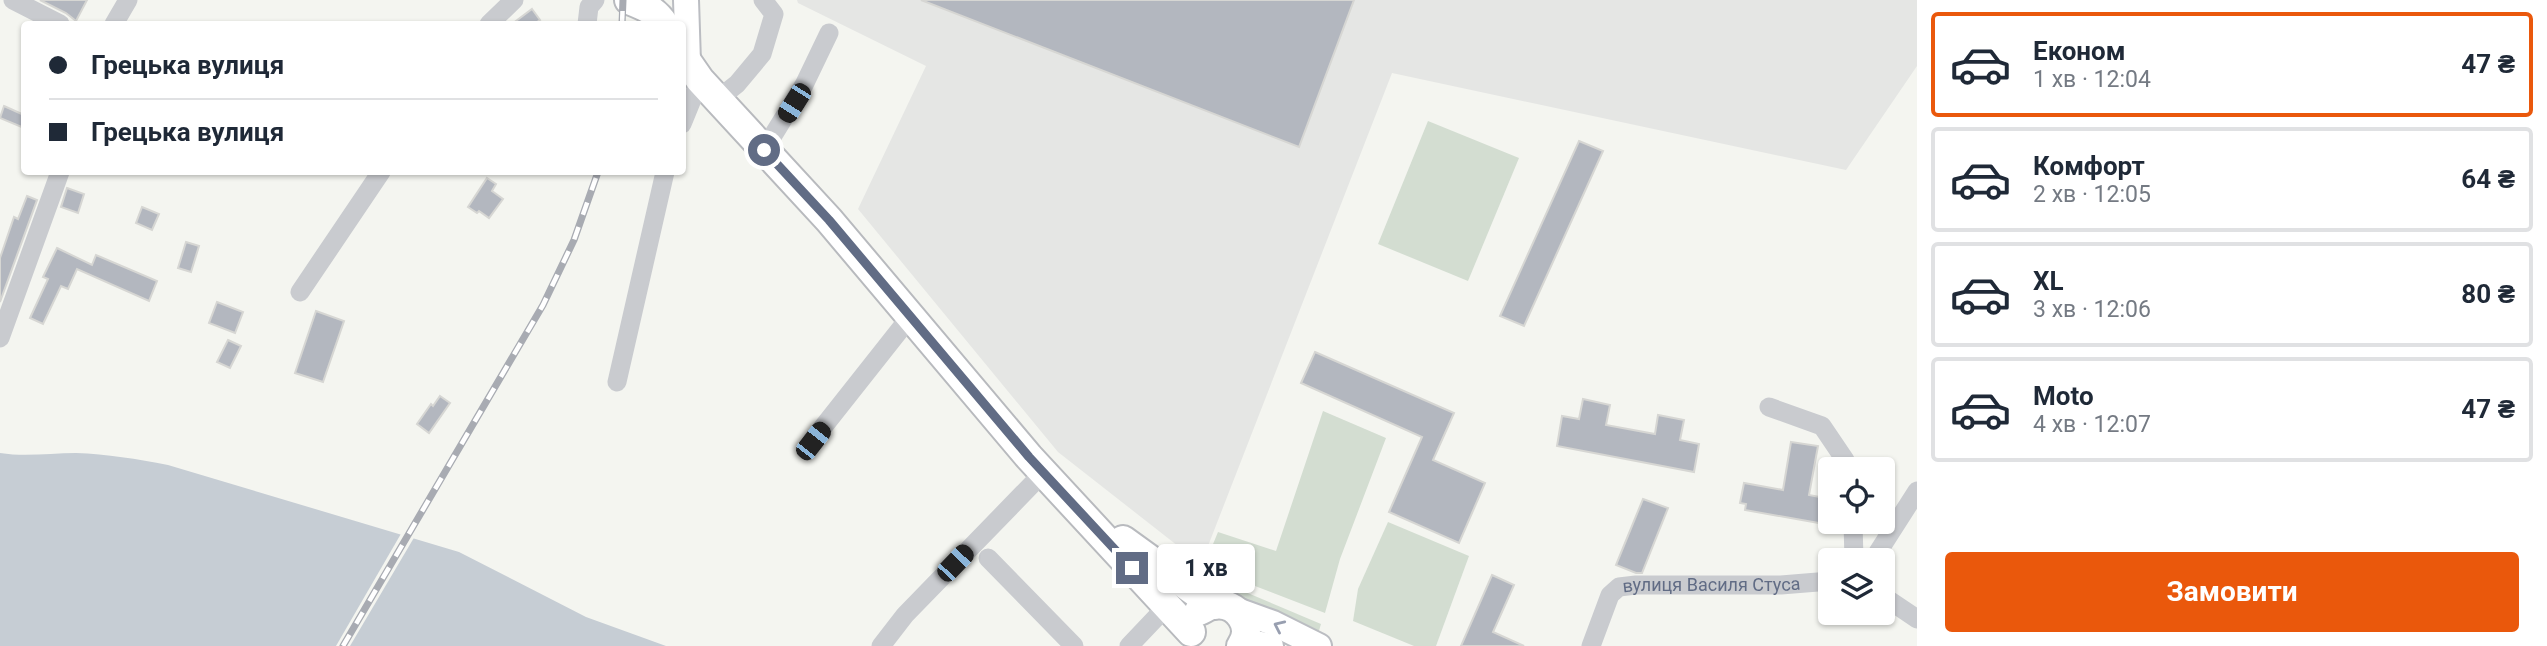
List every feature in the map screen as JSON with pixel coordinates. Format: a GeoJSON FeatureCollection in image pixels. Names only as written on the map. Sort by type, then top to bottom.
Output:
{"type":"FeatureCollection","features":[{"type":"Feature","properties":{"kind":"highway"},"geometry":{"type":"LineString","coordinates":[[697,74],[829,220],[1044,472],[1167,606],[1193,639]]}},
{"type":"Feature","properties":{"kind":"highway"},"geometry":{"type":"LineString","coordinates":[[1080,510],[1244,620],[1248,645]]}},
{"type":"Feature","properties":{"kind":"highway"},"geometry":{"type":"LineString","coordinates":[[1193,639],[1193,620],[1199,611],[1225,607]]}},
{"type":"Feature","properties":{"kind":"main road"},"geometry":{"type":"LineString","coordinates":[[686,0],[697,74]]}},
{"type":"Feature","properties":{"kind":"main road"},"geometry":{"type":"LineString","coordinates":[[1225,607],[1273,623],[1320,646]]}},
{"type":"Feature","properties":{"kind":"street"},"geometry":{"type":"LineString","coordinates":[[13,0],[54,21]]}},
{"type":"Feature","properties":{"kind":"street"},"geometry":{"type":"LineString","coordinates":[[116,21],[128,0]]}},
{"type":"Feature","properties":{"kind":"street"},"geometry":{"type":"LineString","coordinates":[[492,21],[514,0]]}},
{"type":"Feature","properties":{"kind":"street"},"geometry":{"type":"LineString","coordinates":[[587,21],[589,7],[595,0]]}},
{"type":"Feature","properties":{"kind":"street"},"geometry":{"type":"LineString","coordinates":[[686,111],[697,74],[737,84],[762,54],[774,13],[763,0]]}},
{"type":"Feature","properties":{"kind":"street"},"geometry":{"type":"LineString","coordinates":[[764,150],[804,85],[830,33]]}},
{"type":"Feature","properties":{"kind":"street"},"geometry":{"type":"LineString","coordinates":[[0,338],[59,175]]}},
{"type":"Feature","properties":{"kind":"street"},"geometry":{"type":"LineString","coordinates":[[300,292],[380,175]]}},
{"type":"Feature","properties":{"kind":"street"},"geometry":{"type":"LineString","coordinates":[[617,382],[664,175]]}},
{"type":"Feature","properties":{"kind":"street"},"geometry":{"type":"LineString","coordinates":[[813,441],[910,317]]}},
{"type":"Feature","properties":{"kind":"street"},"geometry":{"type":"LineString","coordinates":[[1769,407],[1822,426],[1843,457]]}},
{"type":"Feature","properties":{"kind":"street"},"geometry":{"type":"LineString","coordinates":[[881,646],[905,615],[1044,472]]}},
{"type":"Feature","properties":{"kind":"street"},"geometry":{"type":"LineString","coordinates":[[1881,548],[1917,491]]}},
{"type":"Feature","properties":{"kind":"street"},"geometry":{"type":"LineString","coordinates":[[988,558],[1074,646]]}},
{"type":"Feature","properties":{"kind":"street","name":"вулиця Василя Стуса"},"geometry":{"type":"LineString","coordinates":[[1591,646],[1610,595],[1619,587],[1818,582]]}},
{"type":"Feature","properties":{"kind":"street"},"geometry":{"type":"LineString","coordinates":[[1895,604],[1917,619]]}},
{"type":"Feature","properties":{"kind":"street"},"geometry":{"type":"LineString","coordinates":[[1129,646],[1167,606]]}},
{"type":"Feature","properties":{"kind":"shaded area"},"geometry":{"type":"Polygon","coordinates":[[[797,0],[1917,0],[1917,66],[1846,170],[1392,73],[1201,564],[1058,452],[858,209],[926,66],[798,3],[797,0]]]}},
{"type":"Feature","properties":{"kind":"shaded area"},"geometry":{"type":"Polygon","coordinates":[[[1428,121],[1519,158],[1468,281],[1378,244],[1428,121]]]}},
{"type":"Feature","properties":{"kind":"shaded area"},"geometry":{"type":"Polygon","coordinates":[[[1323,411],[1386,438],[1340,559],[1325,613],[1221,573],[1206,561],[1218,532],[1276,551],[1323,411]]]}},
{"type":"Feature","properties":{"kind":"shaded area"},"geometry":{"type":"Polygon","coordinates":[[[0,453],[88,454],[168,465],[459,552],[586,617],[666,646],[0,646],[0,453]]]}},
{"type":"Feature","properties":{"kind":"shaded area"},"geometry":{"type":"Polygon","coordinates":[[[1388,522],[1469,556],[1436,646],[1414,646],[1353,621],[1358,589],[1388,522]]]}},
{"type":"Feature","properties":{"kind":"shaded area"},"geometry":{"type":"Polygon","coordinates":[[[1205,575],[1321,624],[1318,634],[1233,594],[1205,575]]]}},
{"type":"Feature","properties":{"kind":"pier"},"geometry":{"type":"Polygon","coordinates":[[[402,532],[415,536],[350,646],[336,646],[402,532]]]}},
{"type":"Feature","properties":{"kind":"building"},"geometry":{"type":"Polygon","coordinates":[[[40,0],[87,0],[76,21],[40,0]]]}},
{"type":"Feature","properties":{"kind":"building"},"geometry":{"type":"Polygon","coordinates":[[[921,0],[1354,0],[1299,147],[921,0]]]}},
{"type":"Feature","properties":{"kind":"building"},"geometry":{"type":"Polygon","coordinates":[[[532,9],[540,20],[538,21],[516,21],[532,9]]]}},
{"type":"Feature","properties":{"kind":"building"},"geometry":{"type":"Polygon","coordinates":[[[4,106],[21,114],[21,127],[0,118],[4,106]]]}},
{"type":"Feature","properties":{"kind":"building"},"geometry":{"type":"Polygon","coordinates":[[[1579,141],[1603,151],[1524,326],[1500,316],[1579,141]]]}},
{"type":"Feature","properties":{"kind":"building"},"geometry":{"type":"Polygon","coordinates":[[[487,178],[496,184],[492,191],[503,199],[489,218],[468,207],[487,178]]]}},
{"type":"Feature","properties":{"kind":"building"},"geometry":{"type":"Polygon","coordinates":[[[67,188],[84,194],[78,213],[61,207],[67,188]]]}},
{"type":"Feature","properties":{"kind":"building"},"geometry":{"type":"Polygon","coordinates":[[[27,196],[37,200],[0,302],[0,258],[14,217],[18,219],[27,196]]]}},
{"type":"Feature","properties":{"kind":"building"},"geometry":{"type":"Polygon","coordinates":[[[142,207],[159,214],[152,230],[136,223],[142,207]]]}},
{"type":"Feature","properties":{"kind":"building"},"geometry":{"type":"Polygon","coordinates":[[[186,242],[199,246],[191,272],[178,268],[186,242]]]}},
{"type":"Feature","properties":{"kind":"building"},"geometry":{"type":"Polygon","coordinates":[[[57,248],[92,265],[96,255],[157,281],[149,301],[77,269],[68,289],[61,286],[43,324],[30,318],[48,279],[43,277],[57,248]]]}},
{"type":"Feature","properties":{"kind":"building"},"geometry":{"type":"Polygon","coordinates":[[[217,302],[243,312],[235,333],[209,323],[217,302]]]}},
{"type":"Feature","properties":{"kind":"building"},"geometry":{"type":"Polygon","coordinates":[[[316,311],[344,321],[323,382],[295,373],[316,311]]]}},
{"type":"Feature","properties":{"kind":"building"},"geometry":{"type":"Polygon","coordinates":[[[228,340],[241,346],[230,368],[217,362],[228,340]]]}},
{"type":"Feature","properties":{"kind":"building"},"geometry":{"type":"Polygon","coordinates":[[[1315,352],[1454,413],[1433,460],[1485,483],[1459,543],[1389,512],[1422,437],[1301,383],[1315,352]]]}},
{"type":"Feature","properties":{"kind":"building"},"geometry":{"type":"Polygon","coordinates":[[[440,396],[450,403],[429,433],[417,424],[440,396]]]}},
{"type":"Feature","properties":{"kind":"building"},"geometry":{"type":"Polygon","coordinates":[[[1583,399],[1610,405],[1606,425],[1655,434],[1658,415],[1684,420],[1680,440],[1699,444],[1694,472],[1557,446],[1562,416],[1579,419],[1583,399]]]}},
{"type":"Feature","properties":{"kind":"building"},"geometry":{"type":"Polygon","coordinates":[[[1791,442],[1818,446],[1809,495],[1818,497],[1818,523],[1745,510],[1746,504],[1740,503],[1744,483],[1783,490],[1791,442]]]}},
{"type":"Feature","properties":{"kind":"building"},"geometry":{"type":"Polygon","coordinates":[[[1643,499],[1668,508],[1642,573],[1636,573],[1616,565],[1643,499]]]}},
{"type":"Feature","properties":{"kind":"building"},"geometry":{"type":"Polygon","coordinates":[[[1492,575],[1514,585],[1493,632],[1524,646],[1461,646],[1492,575]]]}},
{"type":"Feature","properties":{"kind":"railway"},"geometry":{"type":"LineString","coordinates":[[622,21],[623,0]]}},
{"type":"Feature","properties":{"kind":"railway"},"geometry":{"type":"LineString","coordinates":[[343,646],[543,305],[574,240],[597,175]]}},
{"type":"Feature","properties":{"kind":"route"},"geometry":{"type":"LineString","coordinates":[[764,150],[829,220],[1029,457],[1132,568]]}}]}
